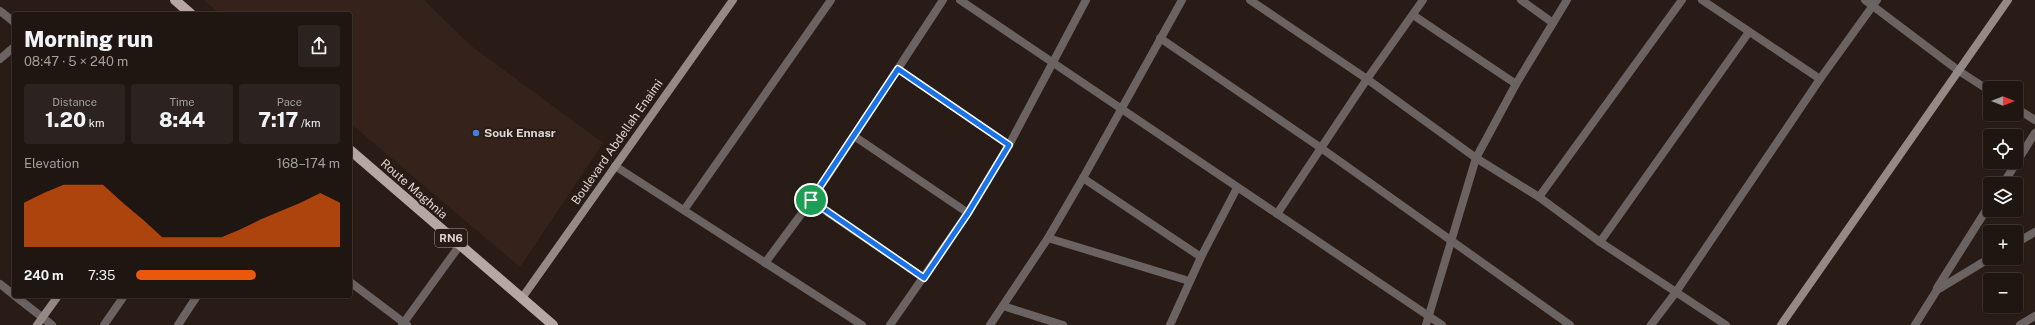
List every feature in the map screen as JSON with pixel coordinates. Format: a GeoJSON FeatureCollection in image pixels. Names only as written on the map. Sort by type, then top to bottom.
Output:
{"type":"FeatureCollection","features":[{"type":"Feature","properties":{"kind":"main road"},"geometry":{"type":"LineString","coordinates":[[175,0],[189,12]]}},
{"type":"Feature","properties":{"kind":"main road","name":"Route Maghnia"},"geometry":{"type":"LineString","coordinates":[[352,152],[553,325]]}},
{"type":"Feature","properties":{"kind":"street","name":"Boulevard Abdellah Enaimi"},"geometry":{"type":"LineString","coordinates":[[522,298],[733,0]]}},
{"type":"Feature","properties":{"kind":"street"},"geometry":{"type":"LineString","coordinates":[[684,210],[831,0]]}},
{"type":"Feature","properties":{"kind":"street"},"geometry":{"type":"LineString","coordinates":[[765,263],[811,200],[943,0]]}},
{"type":"Feature","properties":{"kind":"street"},"geometry":{"type":"LineString","coordinates":[[960,0],[1122,108],[1236,188],[1277,214],[1428,321],[1442,325]]}},
{"type":"Feature","properties":{"kind":"street"},"geometry":{"type":"LineString","coordinates":[[890,325],[968,213],[1009,145],[1086,0]]}},
{"type":"Feature","properties":{"kind":"street"},"geometry":{"type":"LineString","coordinates":[[990,325],[1048,238],[1084,178],[1182,0]]}},
{"type":"Feature","properties":{"kind":"street"},"geometry":{"type":"LineString","coordinates":[[1250,0],[1367,79],[1476,158],[1539,197],[1600,242],[1726,325]]}},
{"type":"Feature","properties":{"kind":"street"},"geometry":{"type":"LineString","coordinates":[[1277,214],[1367,79],[1423,0]]}},
{"type":"Feature","properties":{"kind":"street"},"geometry":{"type":"LineString","coordinates":[[1521,0],[1554,23]]}},
{"type":"Feature","properties":{"kind":"street"},"geometry":{"type":"LineString","coordinates":[[1428,321],[1450,240],[1476,158],[1516,84],[1567,0]]}},
{"type":"Feature","properties":{"kind":"street"},"geometry":{"type":"LineString","coordinates":[[1539,197],[1682,0]]}},
{"type":"Feature","properties":{"kind":"street"},"geometry":{"type":"LineString","coordinates":[[1702,0],[1820,79]]}},
{"type":"Feature","properties":{"kind":"street"},"geometry":{"type":"LineString","coordinates":[[1865,0],[1875,3],[1959,71],[1983,86]]}},
{"type":"Feature","properties":{"kind":"street"},"geometry":{"type":"LineString","coordinates":[[1781,325],[2008,0]]}},
{"type":"Feature","properties":{"kind":"street"},"geometry":{"type":"LineString","coordinates":[[1651,325],[1676,292],[1820,79],[1875,3]]}},
{"type":"Feature","properties":{"kind":"street"},"geometry":{"type":"LineString","coordinates":[[0,11],[12,20]]}},
{"type":"Feature","properties":{"kind":"street"},"geometry":{"type":"LineString","coordinates":[[1413,15],[1516,84]]}},
{"type":"Feature","properties":{"kind":"street"},"geometry":{"type":"LineString","coordinates":[[1600,242],[1749,32]]}},
{"type":"Feature","properties":{"kind":"street"},"geometry":{"type":"LineString","coordinates":[[1160,38],[1322,148],[1570,325]]}},
{"type":"Feature","properties":{"kind":"street"},"geometry":{"type":"LineString","coordinates":[[0,59],[12,49]]}},
{"type":"Feature","properties":{"kind":"street"},"geometry":{"type":"LineString","coordinates":[[898,69],[1009,145]]}},
{"type":"Feature","properties":{"kind":"street"},"geometry":{"type":"LineString","coordinates":[[2023,112],[2035,120]]}},
{"type":"Feature","properties":{"kind":"street"},"geometry":{"type":"LineString","coordinates":[[2007,177],[2035,132]]}},
{"type":"Feature","properties":{"kind":"street"},"geometry":{"type":"LineString","coordinates":[[854,136],[968,213]]}},
{"type":"Feature","properties":{"kind":"street"},"geometry":{"type":"LineString","coordinates":[[615,166],[862,325]]}},
{"type":"Feature","properties":{"kind":"street"},"geometry":{"type":"LineString","coordinates":[[1084,178],[1201,257]]}},
{"type":"Feature","properties":{"kind":"street"},"geometry":{"type":"LineString","coordinates":[[1170,325],[1201,257],[1236,188]]}},
{"type":"Feature","properties":{"kind":"street"},"geometry":{"type":"LineString","coordinates":[[811,200],[924,278]]}},
{"type":"Feature","properties":{"kind":"street"},"geometry":{"type":"LineString","coordinates":[[1915,325],[1983,215]]}},
{"type":"Feature","properties":{"kind":"street"},"geometry":{"type":"LineString","coordinates":[[2023,239],[2035,232]]}},
{"type":"Feature","properties":{"kind":"street"},"geometry":{"type":"LineString","coordinates":[[1048,238],[1189,282]]}},
{"type":"Feature","properties":{"kind":"street"},"geometry":{"type":"LineString","coordinates":[[352,284],[404,324],[460,245]]}},
{"type":"Feature","properties":{"kind":"street"},"geometry":{"type":"LineString","coordinates":[[1937,290],[1983,262]]}},
{"type":"Feature","properties":{"kind":"street"},"geometry":{"type":"LineString","coordinates":[[0,284],[12,294]]}},
{"type":"Feature","properties":{"kind":"street"},"geometry":{"type":"LineString","coordinates":[[18,298],[52,325]]}},
{"type":"Feature","properties":{"kind":"street"},"geometry":{"type":"LineString","coordinates":[[37,325],[56,298]]}},
{"type":"Feature","properties":{"kind":"street"},"geometry":{"type":"LineString","coordinates":[[104,325],[123,298]]}},
{"type":"Feature","properties":{"kind":"street"},"geometry":{"type":"LineString","coordinates":[[178,325],[197,298]]}},
{"type":"Feature","properties":{"kind":"street"},"geometry":{"type":"LineString","coordinates":[[1003,306],[1063,325]]}},
{"type":"Feature","properties":{"kind":"street"},"geometry":{"type":"LineString","coordinates":[[2020,325],[2035,316]]}},
{"type":"Feature","properties":{"kind":"shaded area","name":"Souk Ennasr"},"geometry":{"type":"Polygon","coordinates":[[[204,0],[424,0],[470,45],[603,143],[520,267],[352,125],[352,12],[218,12],[204,0]]]}},
{"type":"Feature","properties":{"kind":"place","name":"Souk Ennasr"},"geometry":{"type":"Point","coordinates":[476,133]}},
{"type":"Feature","properties":{"kind":"route"},"geometry":{"type":"LineString","coordinates":[[898,69],[1009,145],[968,213],[924,278],[811,200],[898,69]]}}]}
